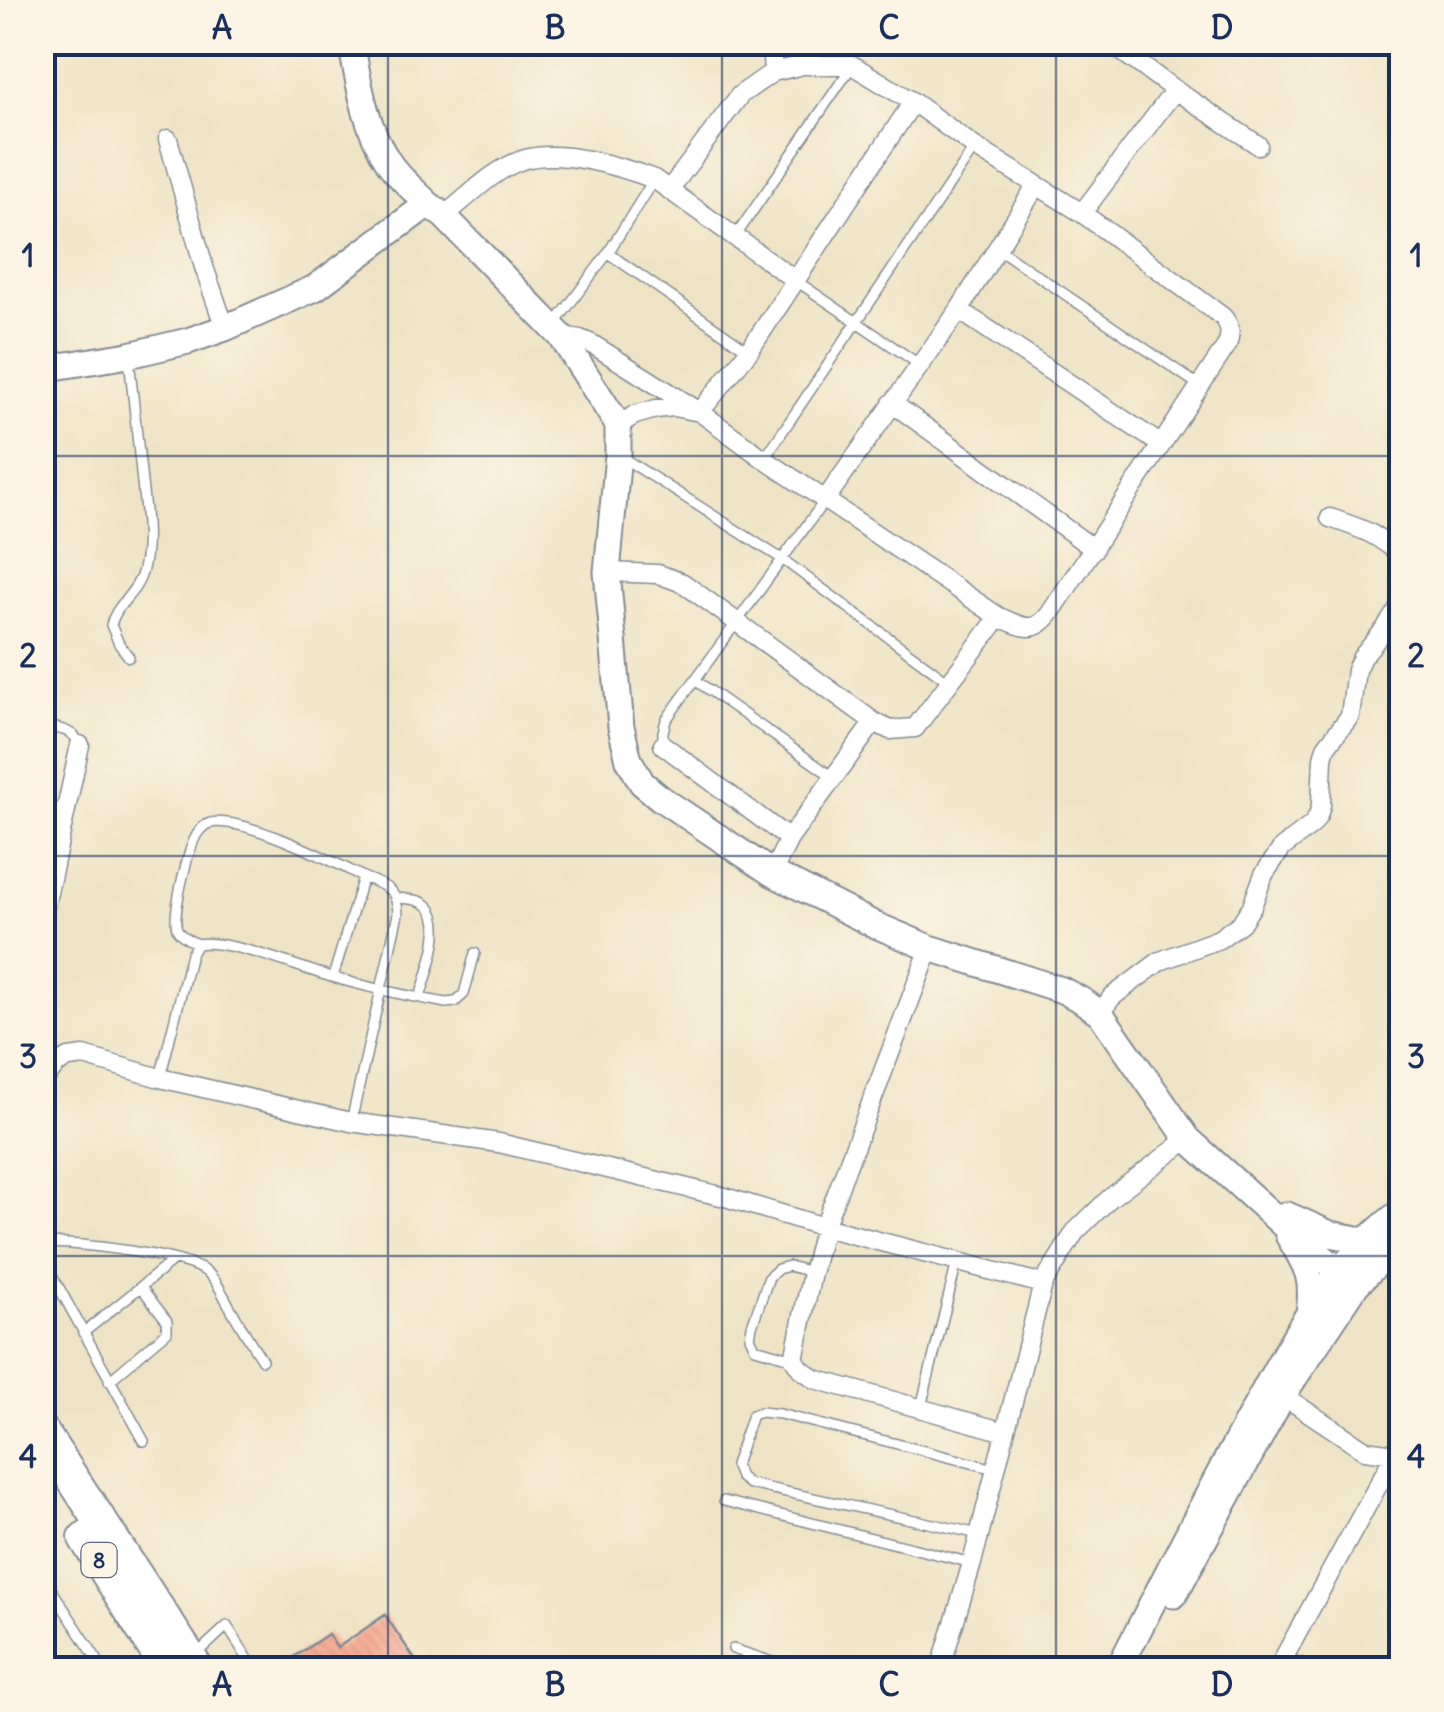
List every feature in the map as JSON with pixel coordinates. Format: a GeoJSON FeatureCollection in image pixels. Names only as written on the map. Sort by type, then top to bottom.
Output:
{"type":"FeatureCollection","features":[{"type":"Feature","properties":{"kind":"highway"},"geometry":{"type":"LineString","coordinates":[[42,1432],[174,1665]]}},
{"type":"Feature","properties":{"kind":"highway","name":"8"},"geometry":{"type":"LineString","coordinates":[[42,1470],[174,1665]]}},
{"type":"Feature","properties":{"kind":"main road"},"geometry":{"type":"LineString","coordinates":[[351,42],[363,104],[391,166],[557,331],[618,425],[607,572],[621,727],[629,760],[642,783],[772,873],[873,924],[930,948],[1082,1000],[1100,1013],[1188,1139],[1348,1277]]}},
{"type":"Feature","properties":{"kind":"main road"},"geometry":{"type":"LineString","coordinates":[[42,369],[129,355],[225,328],[314,288],[436,210]]}},
{"type":"Feature","properties":{"kind":"main road"},"geometry":{"type":"LineString","coordinates":[[1256,1199],[1330,1234],[1368,1241]]}},
{"type":"Feature","properties":{"kind":"main road"},"geometry":{"type":"LineString","coordinates":[[1118,1670],[1192,1523],[1368,1241],[1380,1226],[1402,1211]]}},
{"type":"Feature","properties":{"kind":"main road"},"geometry":{"type":"LineString","coordinates":[[1134,1670],[1275,1390],[1309,1314],[1310,1273],[1281,1223]]}},
{"type":"Feature","properties":{"kind":"main road"},"geometry":{"type":"LineString","coordinates":[[1309,1314],[1348,1277],[1402,1239]]}},
{"type":"Feature","properties":{"kind":"street"},"geometry":{"type":"LineString","coordinates":[[770,42],[772,72]]}},
{"type":"Feature","properties":{"kind":"street"},"geometry":{"type":"LineString","coordinates":[[1109,42],[1258,146]]}},
{"type":"Feature","properties":{"kind":"street"},"geometry":{"type":"LineString","coordinates":[[557,331],[592,344],[700,412],[999,617],[1025,628],[1041,624],[1228,345],[1231,334],[1224,317],[1082,214],[852,66],[803,65],[772,72],[740,95],[662,184]]}},
{"type":"Feature","properties":{"kind":"street"},"geometry":{"type":"LineString","coordinates":[[1082,214],[1175,90]]}},
{"type":"Feature","properties":{"kind":"street"},"geometry":{"type":"LineString","coordinates":[[700,412],[749,351],[912,102]]}},
{"type":"Feature","properties":{"kind":"street"},"geometry":{"type":"LineString","coordinates":[[168,139],[225,328]]}},
{"type":"Feature","properties":{"kind":"street"},"geometry":{"type":"LineString","coordinates":[[436,210],[520,160],[544,156],[582,160],[636,172],[662,184],[795,280]]}},
{"type":"Feature","properties":{"kind":"street"},"geometry":{"type":"LineString","coordinates":[[825,500],[959,310],[1036,186]]}},
{"type":"Feature","properties":{"kind":"street"},"geometry":{"type":"LineString","coordinates":[[959,310],[1160,444]]}},
{"type":"Feature","properties":{"kind":"street"},"geometry":{"type":"LineString","coordinates":[[892,403],[1094,549]]}},
{"type":"Feature","properties":{"kind":"street"},"geometry":{"type":"LineString","coordinates":[[618,425],[656,409],[700,412]]}},
{"type":"Feature","properties":{"kind":"street"},"geometry":{"type":"LineString","coordinates":[[1330,518],[1370,532],[1402,557]]}},
{"type":"Feature","properties":{"kind":"street"},"geometry":{"type":"LineString","coordinates":[[607,572],[658,574],[683,582],[890,730],[915,728],[999,617]]}},
{"type":"Feature","properties":{"kind":"street"},"geometry":{"type":"LineString","coordinates":[[1100,1013],[1112,997],[1160,962],[1219,939],[1241,923],[1264,874],[1282,848],[1318,816],[1323,758],[1326,747],[1350,716],[1356,670],[1362,656],[1393,633],[1402,602]]}},
{"type":"Feature","properties":{"kind":"street"},"geometry":{"type":"LineString","coordinates":[[772,873],[790,839],[874,722]]}},
{"type":"Feature","properties":{"kind":"street"},"geometry":{"type":"LineString","coordinates":[[42,920],[80,745]]}},
{"type":"Feature","properties":{"kind":"street"},"geometry":{"type":"LineString","coordinates":[[663,745],[790,839]]}},
{"type":"Feature","properties":{"kind":"street"},"geometry":{"type":"LineString","coordinates":[[42,809],[64,815]]}},
{"type":"Feature","properties":{"kind":"street"},"geometry":{"type":"LineString","coordinates":[[930,948],[824,1227],[794,1359],[814,1379],[1004,1432]]}},
{"type":"Feature","properties":{"kind":"street"},"geometry":{"type":"LineString","coordinates":[[42,1082],[58,1064],[84,1056],[160,1078],[351,1122],[499,1144],[725,1197],[1043,1284]]}},
{"type":"Feature","properties":{"kind":"street"},"geometry":{"type":"LineString","coordinates":[[940,1670],[972,1563],[1043,1284],[1076,1232],[1110,1198],[1188,1139]]}},
{"type":"Feature","properties":{"kind":"street"},"geometry":{"type":"LineString","coordinates":[[1275,1390],[1365,1450],[1398,1456],[1281,1664]]}},
{"type":"Feature","properties":{"kind":"lane"},"geometry":{"type":"LineString","coordinates":[[735,237],[852,66]]}},
{"type":"Feature","properties":{"kind":"lane"},"geometry":{"type":"LineString","coordinates":[[764,459],[975,146]]}},
{"type":"Feature","properties":{"kind":"lane"},"geometry":{"type":"LineString","coordinates":[[557,331],[608,253],[662,184]]}},
{"type":"Feature","properties":{"kind":"lane"},"geometry":{"type":"LineString","coordinates":[[998,248],[1200,386]]}},
{"type":"Feature","properties":{"kind":"lane"},"geometry":{"type":"LineString","coordinates":[[608,253],[749,351]]}},
{"type":"Feature","properties":{"kind":"lane"},"geometry":{"type":"LineString","coordinates":[[795,280],[920,365]]}},
{"type":"Feature","properties":{"kind":"lane"},"geometry":{"type":"LineString","coordinates":[[129,355],[145,514],[145,554],[136,587],[116,610],[111,624],[129,657]]}},
{"type":"Feature","properties":{"kind":"lane"},"geometry":{"type":"LineString","coordinates":[[618,454],[782,559],[950,683]]}},
{"type":"Feature","properties":{"kind":"lane"},"geometry":{"type":"LineString","coordinates":[[663,745],[666,720],[825,500]]}},
{"type":"Feature","properties":{"kind":"lane"},"geometry":{"type":"LineString","coordinates":[[696,680],[833,777]]}},
{"type":"Feature","properties":{"kind":"lane"},"geometry":{"type":"LineString","coordinates":[[42,724],[71,732],[80,745]]}},
{"type":"Feature","properties":{"kind":"lane"},"geometry":{"type":"LineString","coordinates":[[351,1122],[381,990],[398,914],[398,898],[390,889],[288,841],[232,824],[210,824],[201,829],[194,840],[175,920],[178,932],[196,944],[230,946],[381,990],[455,1002],[464,994],[475,953]]}},
{"type":"Feature","properties":{"kind":"lane"},"geometry":{"type":"LineString","coordinates":[[333,978],[364,876]]}},
{"type":"Feature","properties":{"kind":"lane"},"geometry":{"type":"LineString","coordinates":[[398,898],[418,900],[430,908],[436,922],[436,939],[420,998]]}},
{"type":"Feature","properties":{"kind":"lane"},"geometry":{"type":"LineString","coordinates":[[160,1078],[196,944]]}},
{"type":"Feature","properties":{"kind":"lane"},"geometry":{"type":"LineString","coordinates":[[42,1244],[70,1244],[196,1266],[212,1276],[262,1360]]}},
{"type":"Feature","properties":{"kind":"lane"},"geometry":{"type":"LineString","coordinates":[[42,1257],[144,1440]]}},
{"type":"Feature","properties":{"kind":"lane"},"geometry":{"type":"LineString","coordinates":[[83,1333],[174,1260]]}},
{"type":"Feature","properties":{"kind":"lane"},"geometry":{"type":"LineString","coordinates":[[920,1410],[958,1262]]}},
{"type":"Feature","properties":{"kind":"lane"},"geometry":{"type":"LineString","coordinates":[[794,1359],[755,1348],[750,1337],[752,1326],[769,1277],[778,1269],[789,1266],[812,1273]]}},
{"type":"Feature","properties":{"kind":"lane"},"geometry":{"type":"LineString","coordinates":[[109,1380],[167,1332],[167,1321],[140,1287]]}},
{"type":"Feature","properties":{"kind":"lane"},"geometry":{"type":"LineString","coordinates":[[979,1534],[749,1484],[734,1464],[752,1416],[760,1412],[995,1468]]}},
{"type":"Feature","properties":{"kind":"lane"},"geometry":{"type":"LineString","coordinates":[[724,1501],[972,1563]]}},
{"type":"Feature","properties":{"kind":"lane"},"geometry":{"type":"LineString","coordinates":[[42,1574],[104,1670]]}},
{"type":"Feature","properties":{"kind":"lane"},"geometry":{"type":"LineString","coordinates":[[174,1665],[227,1626],[256,1670]]}},
{"type":"Feature","properties":{"kind":"lane"},"geometry":{"type":"LineString","coordinates":[[733,1649],[797,1670]]}},
{"type":"Feature","properties":{"kind":"lane"},"geometry":{"type":"LineString","coordinates":[[1281,1664],[1327,1670]]}},
{"type":"Feature","properties":{"kind":"building"},"geometry":{"type":"Polygon","coordinates":[[[385,1615],[422,1670],[298,1670],[291,1659],[328,1634],[337,1648],[385,1615]]]}}]}
